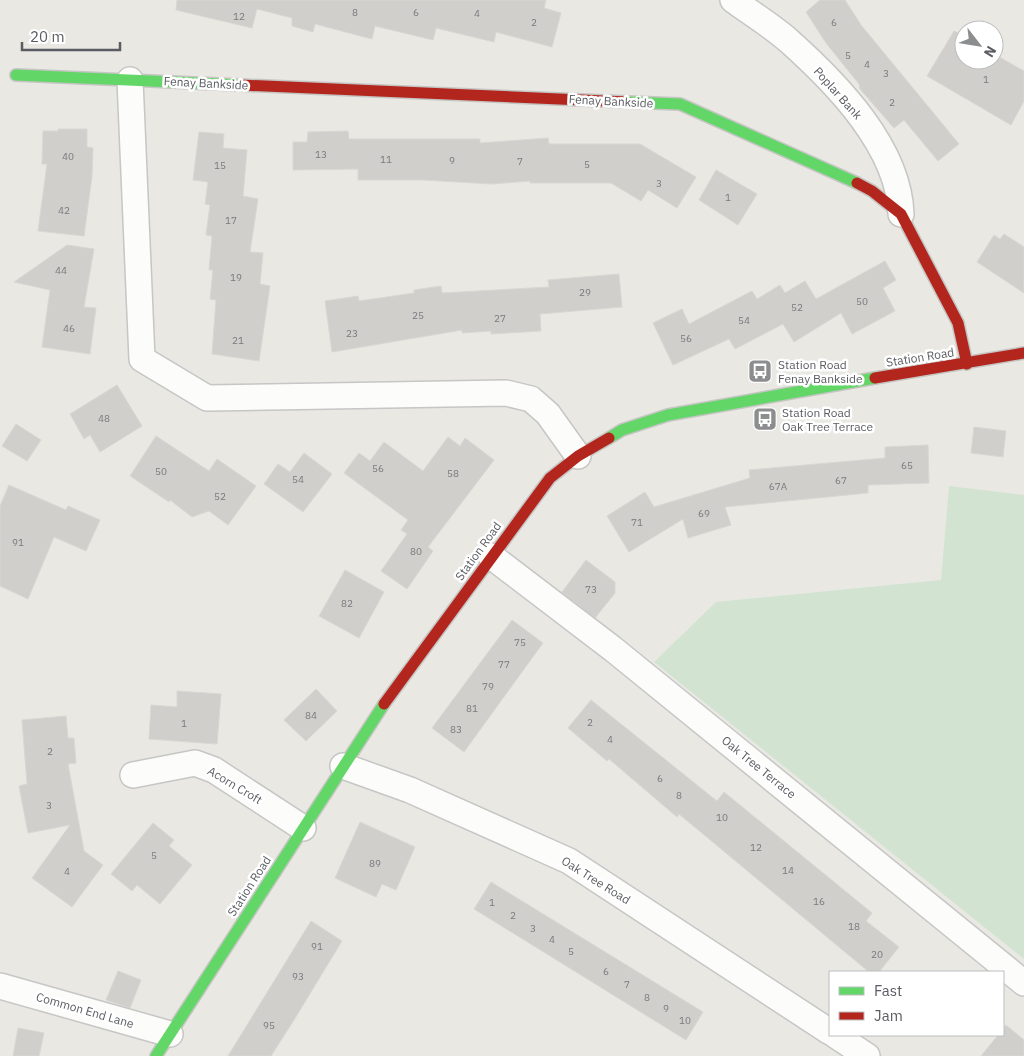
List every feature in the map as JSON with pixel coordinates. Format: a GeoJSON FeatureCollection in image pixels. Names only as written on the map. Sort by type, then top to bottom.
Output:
{"type":"FeatureCollection","features":[{"type":"Feature","properties":{"kind":"street","name":"Poplar Bank"},"geometry":{"type":"LineString","coordinates":[[733,0],[789,40],[839,91],[881,144],[900,193],[900,214]]}},
{"type":"Feature","properties":{"kind":"street","name":"Fenay Bankside"},"geometry":{"type":"LineString","coordinates":[[16,75],[680,104],[872,191],[900,214],[958,323],[967,364]]}},
{"type":"Feature","properties":{"kind":"street"},"geometry":{"type":"LineString","coordinates":[[130,80],[142,359],[206,398],[506,393],[531,399],[537,404],[548,414],[578,456]]}},
{"type":"Feature","properties":{"kind":"street","name":"Station Road"},"geometry":{"type":"LineString","coordinates":[[163,1050],[365,731],[491,556],[550,478],[578,456],[622,430],[668,416],[731,402],[1024,353]]}},
{"type":"Feature","properties":{"kind":"street","name":"Oak Tree Terrace"},"geometry":{"type":"LineString","coordinates":[[491,556],[613,649],[1024,983]]}},
{"type":"Feature","properties":{"kind":"street","name":"Acorn Croft"},"geometry":{"type":"LineString","coordinates":[[133,775],[195,763],[214,770],[303,828]]}},
{"type":"Feature","properties":{"kind":"street","name":"Oak Tree Road"},"geometry":{"type":"LineString","coordinates":[[343,766],[410,790],[569,861],[829,1031]]}},
{"type":"Feature","properties":{"kind":"street","name":"Common End Lane"},"geometry":{"type":"LineString","coordinates":[[0,986],[163,1050]]}},
{"type":"Feature","properties":{"kind":"street"},"geometry":{"type":"LineString","coordinates":[[837,1036],[867,1056]]}},
{"type":"Feature","properties":{"kind":"green space"},"geometry":{"type":"Polygon","coordinates":[[[949,486],[1024,495],[1024,959],[654,662],[716,602],[941,580],[949,486]]]}},
{"type":"Feature","properties":{"kind":"building"},"geometry":{"type":"Polygon","coordinates":[[[177,0],[546,0],[544,8],[561,13],[552,47],[496,32],[494,42],[436,28],[433,40],[375,26],[372,39],[315,24],[313,32],[292,26],[292,18],[257,9],[252,28],[176,10],[177,0]]]}},
{"type":"Feature","properties":{"kind":"building"},"geometry":{"type":"Polygon","coordinates":[[[820,0],[845,0],[861,25],[959,144],[938,161],[904,120],[894,128],[860,89],[859,84],[826,43],[806,12],[820,0]]]}},
{"type":"Feature","properties":{"kind":"building"},"geometry":{"type":"Polygon","coordinates":[[[954,31],[954,70],[1004,70],[1004,60],[1024,71],[1024,101],[1011,125],[927,76],[954,31]]]}},
{"type":"Feature","properties":{"kind":"building"},"geometry":{"type":"Polygon","coordinates":[[[58,129],[87,129],[87,147],[93,148],[92,176],[84,236],[38,231],[47,164],[42,164],[43,131],[58,131],[58,129]]]}},
{"type":"Feature","properties":{"kind":"building"},"geometry":{"type":"Polygon","coordinates":[[[348,131],[349,139],[480,139],[480,143],[548,138],[549,144],[640,144],[696,177],[677,208],[648,190],[641,201],[611,183],[530,183],[530,181],[492,184],[423,180],[358,180],[358,169],[293,170],[293,142],[307,142],[308,132],[348,131]]]}},
{"type":"Feature","properties":{"kind":"building"},"geometry":{"type":"Polygon","coordinates":[[[199,132],[224,134],[223,148],[247,150],[243,196],[258,199],[250,252],[263,253],[260,284],[270,286],[259,361],[212,354],[216,300],[210,299],[213,270],[209,270],[212,236],[206,235],[210,205],[205,204],[208,182],[193,180],[199,132]]]}},
{"type":"Feature","properties":{"kind":"building"},"geometry":{"type":"Polygon","coordinates":[[[716,170],[757,194],[738,225],[699,200],[716,170]]]}},
{"type":"Feature","properties":{"kind":"building"},"geometry":{"type":"Polygon","coordinates":[[[1004,234],[1024,247],[1024,293],[977,262],[994,235],[1000,239],[1004,234]]]}},
{"type":"Feature","properties":{"kind":"building"},"geometry":{"type":"Polygon","coordinates":[[[67,245],[94,249],[84,307],[96,308],[90,354],[42,347],[50,290],[14,282],[67,245]]]}},
{"type":"Feature","properties":{"kind":"building"},"geometry":{"type":"Polygon","coordinates":[[[885,261],[896,280],[883,288],[895,311],[852,334],[841,313],[794,342],[783,324],[735,349],[729,339],[673,365],[653,323],[682,309],[689,324],[752,291],[757,299],[780,285],[785,293],[805,281],[816,299],[885,261]]]}},
{"type":"Feature","properties":{"kind":"building"},"geometry":{"type":"Polygon","coordinates":[[[619,274],[622,307],[540,314],[541,331],[491,334],[491,331],[462,333],[462,330],[332,352],[325,301],[358,296],[359,301],[414,293],[414,290],[441,286],[442,293],[549,287],[548,280],[619,274]]]}},
{"type":"Feature","properties":{"kind":"building"},"geometry":{"type":"Polygon","coordinates":[[[117,385],[142,426],[100,452],[90,435],[84,439],[70,414],[117,385]]]}},
{"type":"Feature","properties":{"kind":"building"},"geometry":{"type":"Polygon","coordinates":[[[16,424],[41,440],[27,461],[2,446],[16,424]]]}},
{"type":"Feature","properties":{"kind":"building"},"geometry":{"type":"Polygon","coordinates":[[[974,427],[1006,431],[1003,457],[971,453],[974,427]]]}},
{"type":"Feature","properties":{"kind":"building"},"geometry":{"type":"Polygon","coordinates":[[[156,436],[209,471],[217,459],[256,486],[228,525],[209,511],[192,517],[170,500],[169,502],[130,476],[156,436]]]}},
{"type":"Feature","properties":{"kind":"building"},"geometry":{"type":"Polygon","coordinates":[[[448,437],[460,446],[465,438],[494,460],[428,547],[433,551],[407,589],[381,571],[407,534],[401,530],[408,520],[344,473],[359,453],[370,461],[384,442],[423,471],[448,437]]]}},
{"type":"Feature","properties":{"kind":"building"},"geometry":{"type":"Polygon","coordinates":[[[928,445],[929,483],[868,485],[868,493],[725,507],[731,525],[688,538],[683,519],[629,552],[607,516],[645,492],[654,507],[750,478],[749,470],[885,458],[885,447],[928,445]]]}},
{"type":"Feature","properties":{"kind":"building"},"geometry":{"type":"Polygon","coordinates":[[[304,453],[332,474],[303,512],[264,484],[278,464],[290,472],[304,453]]]}},
{"type":"Feature","properties":{"kind":"building"},"geometry":{"type":"Polygon","coordinates":[[[9,485],[66,510],[68,506],[100,520],[86,551],[54,537],[28,599],[0,586],[0,506],[9,485]]]}},
{"type":"Feature","properties":{"kind":"building"},"geometry":{"type":"Polygon","coordinates":[[[586,560],[615,582],[615,593],[595,618],[562,592],[586,560]]]}},
{"type":"Feature","properties":{"kind":"building"},"geometry":{"type":"Polygon","coordinates":[[[345,570],[384,592],[359,638],[319,616],[345,570]]]}},
{"type":"Feature","properties":{"kind":"building"},"geometry":{"type":"Polygon","coordinates":[[[512,620],[543,643],[464,752],[432,728],[512,620]]]}},
{"type":"Feature","properties":{"kind":"building"},"geometry":{"type":"Polygon","coordinates":[[[316,689],[337,711],[306,741],[284,720],[316,689]]]}},
{"type":"Feature","properties":{"kind":"building"},"geometry":{"type":"Polygon","coordinates":[[[177,691],[221,694],[217,744],[149,739],[151,705],[177,707],[177,691]]]}},
{"type":"Feature","properties":{"kind":"building"},"geometry":{"type":"Polygon","coordinates":[[[591,700],[717,801],[724,792],[872,913],[866,921],[899,947],[880,971],[868,971],[679,814],[677,817],[609,759],[607,761],[568,728],[591,700]]]}},
{"type":"Feature","properties":{"kind":"building"},"geometry":{"type":"Polygon","coordinates":[[[66,716],[68,738],[74,738],[76,763],[68,764],[84,851],[103,865],[72,907],[32,878],[70,825],[28,833],[19,786],[27,784],[22,720],[66,716]]]}},
{"type":"Feature","properties":{"kind":"building"},"geometry":{"type":"Polygon","coordinates":[[[360,822],[415,847],[396,890],[382,884],[376,897],[335,878],[360,822]]]}},
{"type":"Feature","properties":{"kind":"building"},"geometry":{"type":"Polygon","coordinates":[[[153,823],[174,840],[169,846],[192,865],[160,904],[137,885],[132,891],[111,874],[153,823]]]}},
{"type":"Feature","properties":{"kind":"building"},"geometry":{"type":"Polygon","coordinates":[[[491,882],[703,1012],[686,1040],[474,909],[491,882]]]}},
{"type":"Feature","properties":{"kind":"building"},"geometry":{"type":"Polygon","coordinates":[[[311,921],[342,941],[294,1020],[271,1056],[228,1056],[311,921]]]}},
{"type":"Feature","properties":{"kind":"building"},"geometry":{"type":"Polygon","coordinates":[[[118,971],[141,980],[130,1008],[106,1000],[118,971]]]}},
{"type":"Feature","properties":{"kind":"building"},"geometry":{"type":"Polygon","coordinates":[[[1006,1025],[1024,1040],[1024,1056],[981,1056],[997,1036],[1004,1036],[1006,1025]]]}},
{"type":"Feature","properties":{"kind":"building"},"geometry":{"type":"Polygon","coordinates":[[[18,1028],[44,1033],[39,1056],[13,1056],[18,1028]]]}},
{"type":"Feature","properties":{"kind":"traffic: fast"},"geometry":{"type":"LineString","coordinates":[[16,75],[240,85]]}},
{"type":"Feature","properties":{"kind":"traffic: fast"},"geometry":{"type":"LineString","coordinates":[[627,102],[680,104],[857,183]]}},
{"type":"Feature","properties":{"kind":"traffic: fast"},"geometry":{"type":"LineString","coordinates":[[609,438],[622,430],[668,415],[875,378]]}},
{"type":"Feature","properties":{"kind":"traffic: fast"},"geometry":{"type":"LineString","coordinates":[[156,1056],[384,704]]}},
{"type":"Feature","properties":{"kind":"traffic: jam"},"geometry":{"type":"LineString","coordinates":[[240,85],[627,102]]}},
{"type":"Feature","properties":{"kind":"traffic: jam"},"geometry":{"type":"LineString","coordinates":[[857,183],[872,191],[901,214],[958,323],[967,364]]}},
{"type":"Feature","properties":{"kind":"traffic: jam"},"geometry":{"type":"LineString","coordinates":[[875,378],[1024,353]]}},
{"type":"Feature","properties":{"kind":"traffic: jam"},"geometry":{"type":"LineString","coordinates":[[384,704],[550,478],[578,456],[609,438]]}},
{"type":"Feature","properties":{"kind":"place","name":"Station Road Fenay Bankside"},"geometry":{"type":"Point","coordinates":[760,371]}},
{"type":"Feature","properties":{"kind":"place","name":"Station Road Oak Tree Terrace"},"geometry":{"type":"Point","coordinates":[765,419]}}]}
